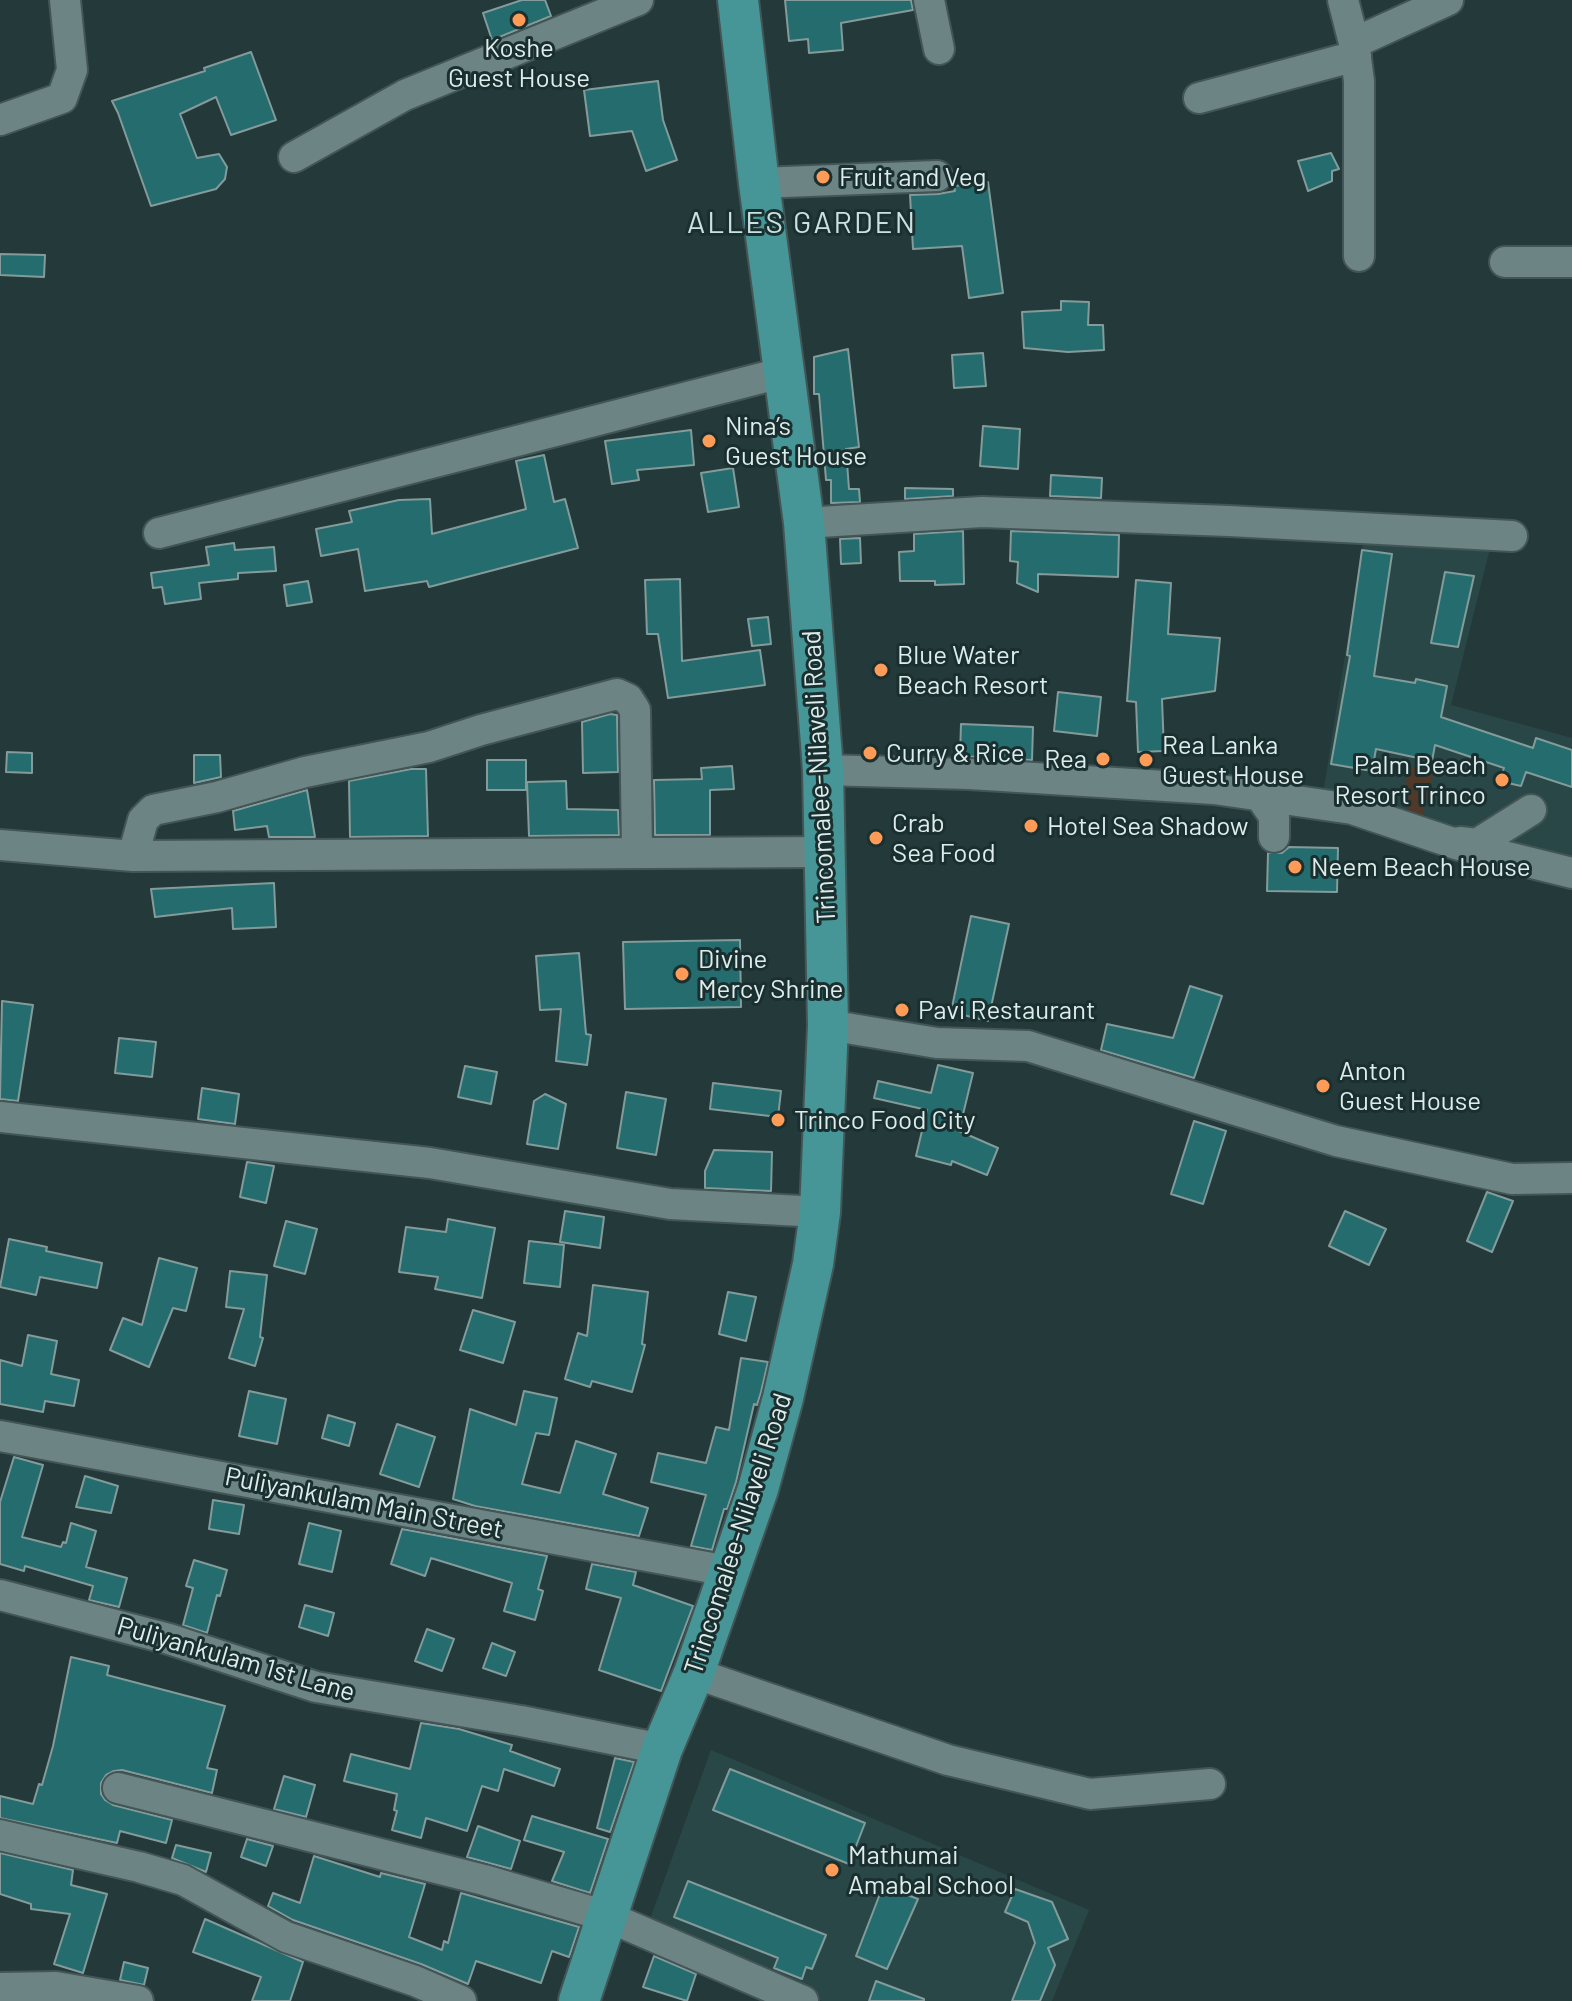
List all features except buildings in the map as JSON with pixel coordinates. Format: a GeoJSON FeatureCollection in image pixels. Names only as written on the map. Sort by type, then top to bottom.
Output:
{"type":"FeatureCollection","features":[{"type":"Feature","properties":{"kind":"main road","name":"Trincomalee-Nilaveli Road"},"geometry":{"type":"LineString","coordinates":[[579,2001],[662,1749],[694,1673],[758,1489],[783,1398],[813,1264],[820,1212],[828,1025],[823,770],[804,523],[738,0]]}},
{"type":"Feature","properties":{"kind":"street"},"geometry":{"type":"LineString","coordinates":[[0,120],[62,98],[72,70],[65,0]]}},
{"type":"Feature","properties":{"kind":"street"},"geometry":{"type":"LineString","coordinates":[[294,157],[405,95],[638,0]]}},
{"type":"Feature","properties":{"kind":"street"},"geometry":{"type":"LineString","coordinates":[[929,0],[939,49]]}},
{"type":"Feature","properties":{"kind":"street"},"geometry":{"type":"LineString","coordinates":[[1343,0],[1359,81],[1359,256]]}},
{"type":"Feature","properties":{"kind":"street"},"geometry":{"type":"LineString","coordinates":[[1199,98],[1355,50],[1448,0]]}},
{"type":"Feature","properties":{"kind":"street"},"geometry":{"type":"LineString","coordinates":[[759,183],[937,176]]}},
{"type":"Feature","properties":{"kind":"street"},"geometry":{"type":"LineString","coordinates":[[1505,262],[1572,262]]}},
{"type":"Feature","properties":{"kind":"street"},"geometry":{"type":"LineString","coordinates":[[159,533],[785,372]]}},
{"type":"Feature","properties":{"kind":"street"},"geometry":{"type":"LineString","coordinates":[[804,523],[982,512],[1512,536]]}},
{"type":"Feature","properties":{"kind":"street"},"geometry":{"type":"LineString","coordinates":[[133,856],[143,820],[153,810],[217,797],[305,772],[429,747],[617,694],[628,699],[635,710],[637,852]]}},
{"type":"Feature","properties":{"kind":"street"},"geometry":{"type":"LineString","coordinates":[[823,770],[999,776],[1214,789],[1352,809],[1446,840],[1572,873]]}},
{"type":"Feature","properties":{"kind":"street"},"geometry":{"type":"LineString","coordinates":[[1260,796],[1274,816],[1274,837]]}},
{"type":"Feature","properties":{"kind":"street"},"geometry":{"type":"LineString","coordinates":[[1446,840],[1477,844],[1531,810]]}},
{"type":"Feature","properties":{"kind":"street"},"geometry":{"type":"LineString","coordinates":[[0,845],[133,856],[826,852]]}},
{"type":"Feature","properties":{"kind":"street"},"geometry":{"type":"LineString","coordinates":[[828,1025],[937,1043],[1028,1046],[1336,1141],[1512,1179],[1572,1178]]}},
{"type":"Feature","properties":{"kind":"street"},"geometry":{"type":"LineString","coordinates":[[0,1117],[430,1163],[670,1204],[820,1212]]}},
{"type":"Feature","properties":{"kind":"street","name":"Puliyankulam Main Street"},"geometry":{"type":"LineString","coordinates":[[0,1436],[728,1571]]}},
{"type":"Feature","properties":{"kind":"street","name":"Puliyankulam 1st Lane"},"geometry":{"type":"LineString","coordinates":[[0,1595],[169,1639],[316,1687],[521,1721],[662,1749]]}},
{"type":"Feature","properties":{"kind":"street"},"geometry":{"type":"LineString","coordinates":[[694,1673],[948,1760],[1090,1794],[1210,1784]]}},
{"type":"Feature","properties":{"kind":"street"},"geometry":{"type":"LineString","coordinates":[[118,1788],[484,1880],[606,1916],[803,2001]]}},
{"type":"Feature","properties":{"kind":"street"},"geometry":{"type":"LineString","coordinates":[[0,1835],[183,1880],[286,1937],[415,1981],[461,2001]]}},
{"type":"Feature","properties":{"kind":"street"},"geometry":{"type":"LineString","coordinates":[[0,1988],[56,1987],[138,2001]]}},
{"type":"Feature","properties":{"kind":"shaded area"},"geometry":{"type":"Polygon","coordinates":[[[1364,537],[1491,544],[1451,705],[1572,738],[1572,869],[1322,800],[1364,537]]]}},
{"type":"Feature","properties":{"kind":"shaded area"},"geometry":{"type":"Polygon","coordinates":[[[1435,766],[1421,822],[1407,820],[1406,768],[1435,766]]]}},
{"type":"Feature","properties":{"kind":"shaded area","name":"Mathumai Amabal School"},"geometry":{"type":"Polygon","coordinates":[[[711,1750],[1089,1910],[1052,2001],[822,2001],[648,1925],[711,1750]]]}},
{"type":"Feature","properties":{"kind":"place","name":"Koshe Guest House"},"geometry":{"type":"Point","coordinates":[519,20]}},
{"type":"Feature","properties":{"kind":"place","name":"Fruit and Veg"},"geometry":{"type":"Point","coordinates":[823,177]}},
{"type":"Feature","properties":{"kind":"place","name":"Nina’s Guest House"},"geometry":{"type":"Point","coordinates":[709,441]}},
{"type":"Feature","properties":{"kind":"place","name":"Blue Water Beach Resort"},"geometry":{"type":"Point","coordinates":[881,670]}},
{"type":"Feature","properties":{"kind":"place","name":"Curry & Rice"},"geometry":{"type":"Point","coordinates":[870,753]}},
{"type":"Feature","properties":{"kind":"place","name":"Rea"},"geometry":{"type":"Point","coordinates":[1103,759]}},
{"type":"Feature","properties":{"kind":"place","name":"Rea Lanka Guest House"},"geometry":{"type":"Point","coordinates":[1146,760]}},
{"type":"Feature","properties":{"kind":"place","name":"Palm Beach Resort Trinco"},"geometry":{"type":"Point","coordinates":[1502,780]}},
{"type":"Feature","properties":{"kind":"place","name":"Hotel Sea Shadow"},"geometry":{"type":"Point","coordinates":[1031,826]}},
{"type":"Feature","properties":{"kind":"place","name":"Crab Sea Food"},"geometry":{"type":"Point","coordinates":[876,838]}},
{"type":"Feature","properties":{"kind":"place","name":"Neem Beach House"},"geometry":{"type":"Point","coordinates":[1295,867]}},
{"type":"Feature","properties":{"kind":"place","name":"Divine Mercy Shrine"},"geometry":{"type":"Point","coordinates":[682,974]}},
{"type":"Feature","properties":{"kind":"place","name":"Pavi Restaurant"},"geometry":{"type":"Point","coordinates":[902,1010]}},
{"type":"Feature","properties":{"kind":"place","name":"Anton Guest House"},"geometry":{"type":"Point","coordinates":[1323,1086]}},
{"type":"Feature","properties":{"kind":"place","name":"Trinco Food City"},"geometry":{"type":"Point","coordinates":[778,1120]}},
{"type":"Feature","properties":{"kind":"place","name":"Mathumai Amabal School"},"geometry":{"type":"Point","coordinates":[832,1870]}},
{"type":"Feature","properties":{"kind":"district","name":"ALLES GARDEN"},"geometry":{"type":"Point","coordinates":[802,223]}}]}
